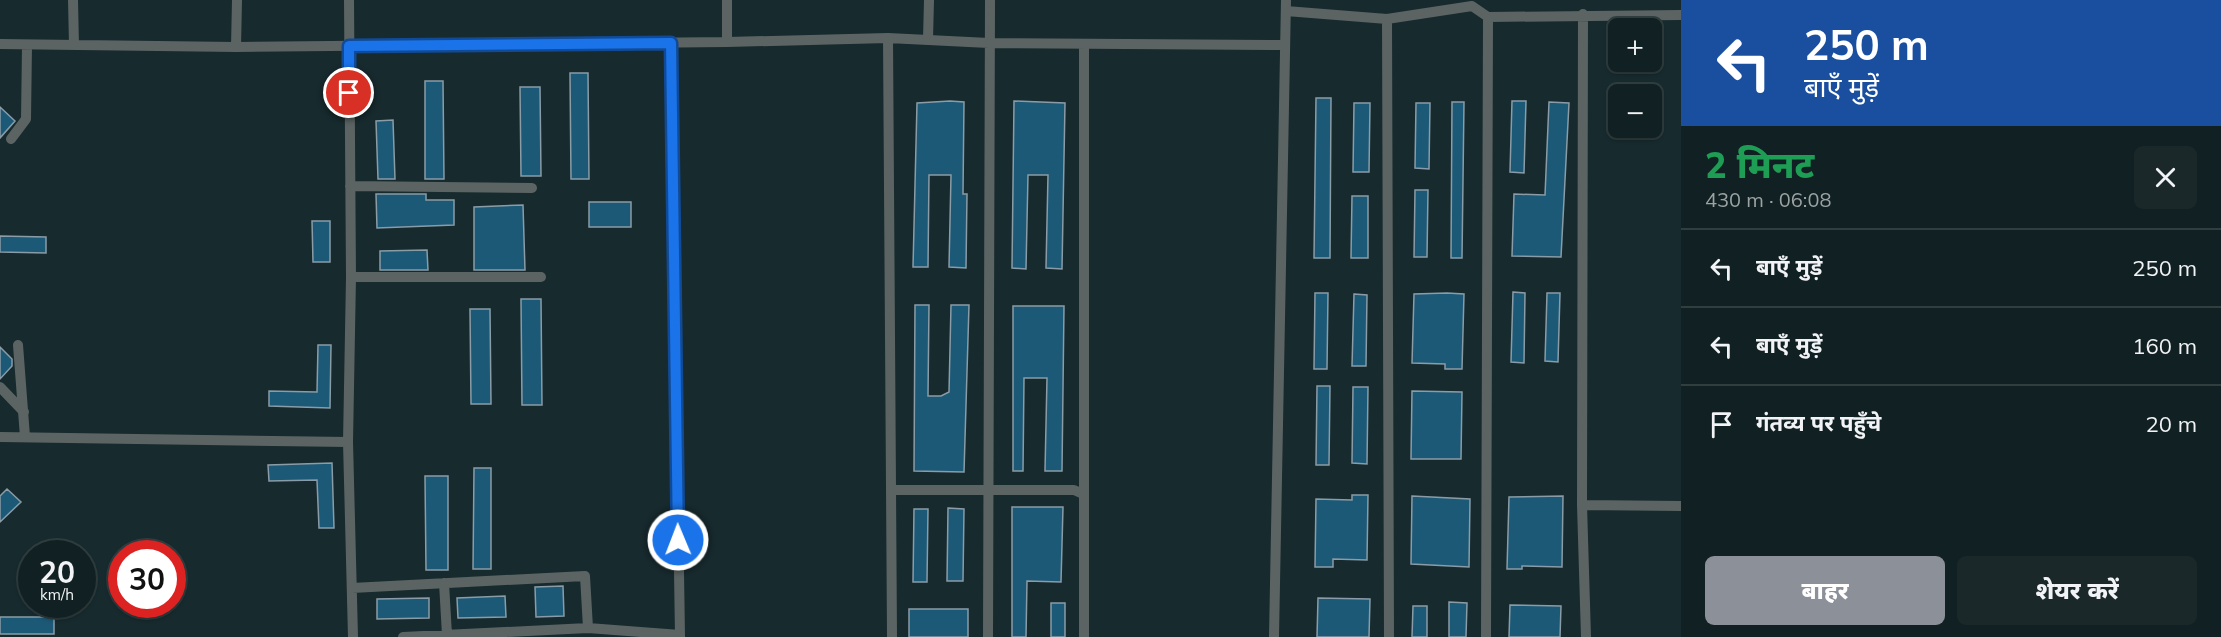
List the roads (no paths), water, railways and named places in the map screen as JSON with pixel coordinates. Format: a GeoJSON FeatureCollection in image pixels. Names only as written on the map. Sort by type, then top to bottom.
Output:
{"type":"FeatureCollection","features":[{"type":"Feature","properties":{"kind":"street"},"geometry":{"type":"LineString","coordinates":[[73,0],[74,45]]}},
{"type":"Feature","properties":{"kind":"street"},"geometry":{"type":"LineString","coordinates":[[236,47],[237,0]]}},
{"type":"Feature","properties":{"kind":"street"},"geometry":{"type":"LineString","coordinates":[[349,0],[351,277],[348,442],[353,637]]}},
{"type":"Feature","properties":{"kind":"street"},"geometry":{"type":"LineString","coordinates":[[727,0],[728,42]]}},
{"type":"Feature","properties":{"kind":"street"},"geometry":{"type":"LineString","coordinates":[[928,39],[929,0]]}},
{"type":"Feature","properties":{"kind":"street"},"geometry":{"type":"LineString","coordinates":[[987,637],[990,0]]}},
{"type":"Feature","properties":{"kind":"street"},"geometry":{"type":"LineString","coordinates":[[1275,637],[1286,5],[1387,19],[1472,3],[1488,17],[1583,14],[1681,15]]}},
{"type":"Feature","properties":{"kind":"street"},"geometry":{"type":"LineString","coordinates":[[1583,14],[1582,505],[1586,637]]}},
{"type":"Feature","properties":{"kind":"street"},"geometry":{"type":"LineString","coordinates":[[1486,637],[1488,17]]}},
{"type":"Feature","properties":{"kind":"street"},"geometry":{"type":"LineString","coordinates":[[1387,19],[1389,637]]}},
{"type":"Feature","properties":{"kind":"street"},"geometry":{"type":"LineString","coordinates":[[888,38],[892,637]]}},
{"type":"Feature","properties":{"kind":"street"},"geometry":{"type":"LineString","coordinates":[[0,44],[236,47],[671,43],[888,38],[989,44],[1285,45]]}},
{"type":"Feature","properties":{"kind":"street"},"geometry":{"type":"LineString","coordinates":[[404,637],[588,628],[680,636],[671,43]]}},
{"type":"Feature","properties":{"kind":"street"},"geometry":{"type":"LineString","coordinates":[[1084,44],[1084,637]]}},
{"type":"Feature","properties":{"kind":"street"},"geometry":{"type":"LineString","coordinates":[[11,139],[26,119],[27,45]]}},
{"type":"Feature","properties":{"kind":"street"},"geometry":{"type":"LineString","coordinates":[[350,186],[532,188]]}},
{"type":"Feature","properties":{"kind":"street"},"geometry":{"type":"LineString","coordinates":[[351,277],[541,277]]}},
{"type":"Feature","properties":{"kind":"street"},"geometry":{"type":"LineString","coordinates":[[18,345],[25,437]]}},
{"type":"Feature","properties":{"kind":"street"},"geometry":{"type":"LineString","coordinates":[[0,387],[24,412]]}},
{"type":"Feature","properties":{"kind":"street"},"geometry":{"type":"LineString","coordinates":[[0,437],[348,442]]}},
{"type":"Feature","properties":{"kind":"street"},"geometry":{"type":"LineString","coordinates":[[892,490],[988,492],[1074,490],[1083,494]]}},
{"type":"Feature","properties":{"kind":"street"},"geometry":{"type":"LineString","coordinates":[[1582,505],[1681,506]]}},
{"type":"Feature","properties":{"kind":"street"},"geometry":{"type":"LineString","coordinates":[[352,588],[585,576],[588,628]]}},
{"type":"Feature","properties":{"kind":"street"},"geometry":{"type":"LineString","coordinates":[[444,583],[447,635]]}}]}
